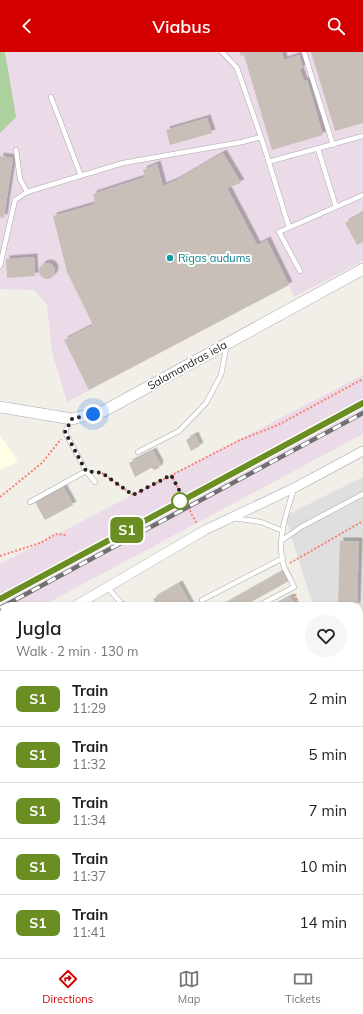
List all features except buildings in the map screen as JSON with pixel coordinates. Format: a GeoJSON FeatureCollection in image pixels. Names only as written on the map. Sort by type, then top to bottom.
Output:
{"type":"FeatureCollection","features":[{"type":"Feature","properties":{"kind":"street","name":"Salamandras iela"},"geometry":{"type":"LineString","coordinates":[[0,407],[72,419],[104,411],[363,269]]}},
{"type":"Feature","properties":{"kind":"street"},"geometry":{"type":"LineString","coordinates":[[82,602],[205,530],[294,488],[363,451]]}},
{"type":"Feature","properties":{"kind":"lane"},"geometry":{"type":"LineString","coordinates":[[222,52],[222,54],[237,68],[261,137],[289,227]]}},
{"type":"Feature","properties":{"kind":"lane"},"geometry":{"type":"LineString","coordinates":[[304,52],[333,145]]}},
{"type":"Feature","properties":{"kind":"lane"},"geometry":{"type":"LineString","coordinates":[[51,97],[81,176]]}},
{"type":"Feature","properties":{"kind":"lane"},"geometry":{"type":"LineString","coordinates":[[268,162],[363,136]]}},
{"type":"Feature","properties":{"kind":"lane"},"geometry":{"type":"LineString","coordinates":[[0,266],[15,200],[27,192],[123,163],[242,142],[261,137]]}},
{"type":"Feature","properties":{"kind":"lane"},"geometry":{"type":"LineString","coordinates":[[318,149],[336,207]]}},
{"type":"Feature","properties":{"kind":"lane"},"geometry":{"type":"LineString","coordinates":[[16,150],[20,179],[27,192]]}},
{"type":"Feature","properties":{"kind":"lane"},"geometry":{"type":"LineString","coordinates":[[300,271],[278,232],[363,195]]}},
{"type":"Feature","properties":{"kind":"lane"},"geometry":{"type":"LineString","coordinates":[[138,452],[179,431],[206,403],[221,375],[228,343]]}},
{"type":"Feature","properties":{"kind":"lane"},"geometry":{"type":"LineString","coordinates":[[72,419],[65,432],[86,471],[95,482]]}},
{"type":"Feature","properties":{"kind":"lane"},"geometry":{"type":"LineString","coordinates":[[30,502],[86,471]]}},
{"type":"Feature","properties":{"kind":"lane"},"geometry":{"type":"LineString","coordinates":[[266,602],[294,587],[284,566],[281,541],[294,488]]}},
{"type":"Feature","properties":{"kind":"lane"},"geometry":{"type":"LineString","coordinates":[[281,541],[301,527],[363,494]]}},
{"type":"Feature","properties":{"kind":"lane"},"geometry":{"type":"LineString","coordinates":[[230,518],[261,522],[283,531]]}},
{"type":"Feature","properties":{"kind":"lane"},"geometry":{"type":"LineString","coordinates":[[202,600],[283,558]]}},
{"type":"Feature","properties":{"kind":"lane"},"geometry":{"type":"LineString","coordinates":[[108,588],[121,602]]}},
{"type":"Feature","properties":{"kind":"path"},"geometry":{"type":"LineString","coordinates":[[86,471],[102,473],[133,495],[240,440],[278,425],[363,379]]}},
{"type":"Feature","properties":{"kind":"path"},"geometry":{"type":"LineString","coordinates":[[0,497],[42,463],[65,432]]}},
{"type":"Feature","properties":{"kind":"path"},"geometry":{"type":"LineString","coordinates":[[171,475],[197,524]]}},
{"type":"Feature","properties":{"kind":"path"},"geometry":{"type":"LineString","coordinates":[[284,566],[363,520]]}},
{"type":"Feature","properties":{"kind":"path"},"geometry":{"type":"LineString","coordinates":[[0,556],[40,543],[56,534],[66,535]]}},
{"type":"Feature","properties":{"kind":"path"},"geometry":{"type":"LineString","coordinates":[[294,587],[298,602]]}},
{"type":"Feature","properties":{"kind":"shaded area"},"geometry":{"type":"Polygon","coordinates":[[[7,52],[363,52],[363,261],[294,297],[289,285],[67,402],[52,352],[47,305],[34,290],[0,289],[0,74],[7,52]]]}},
{"type":"Feature","properties":{"kind":"shaded area"},"geometry":{"type":"Polygon","coordinates":[[[363,375],[363,434],[49,602],[0,602],[0,564],[363,375]]]}},
{"type":"Feature","properties":{"kind":"shaded area"},"geometry":{"type":"Polygon","coordinates":[[[0,435],[18,462],[0,470],[0,435]]]}},
{"type":"Feature","properties":{"kind":"shaded area"},"geometry":{"type":"Polygon","coordinates":[[[363,477],[363,602],[312,602],[285,516],[363,477]]]}},
{"type":"Feature","properties":{"kind":"green space"},"geometry":{"type":"Polygon","coordinates":[[[0,52],[5,52],[16,117],[0,133],[0,52]]]}},
{"type":"Feature","properties":{"kind":"railway"},"geometry":{"type":"LineString","coordinates":[[0,598],[363,403]]}},
{"type":"Feature","properties":{"kind":"railway"},"geometry":{"type":"LineString","coordinates":[[11,602],[363,413]]}},
{"type":"Feature","properties":{"kind":"train","name":"S1"},"geometry":{"type":"LineString","coordinates":[[0,599],[363,403]]}},
{"type":"Feature","properties":{"kind":"place","name":"Rīgas audums"},"geometry":{"type":"Point","coordinates":[170,258]}},
{"type":"Feature","properties":{"kind":"route"},"geometry":{"type":"LineString","coordinates":[[93,414],[72,419],[65,432],[86,471],[102,473],[133,495],[171,475],[184,499],[180,501]]}}]}
